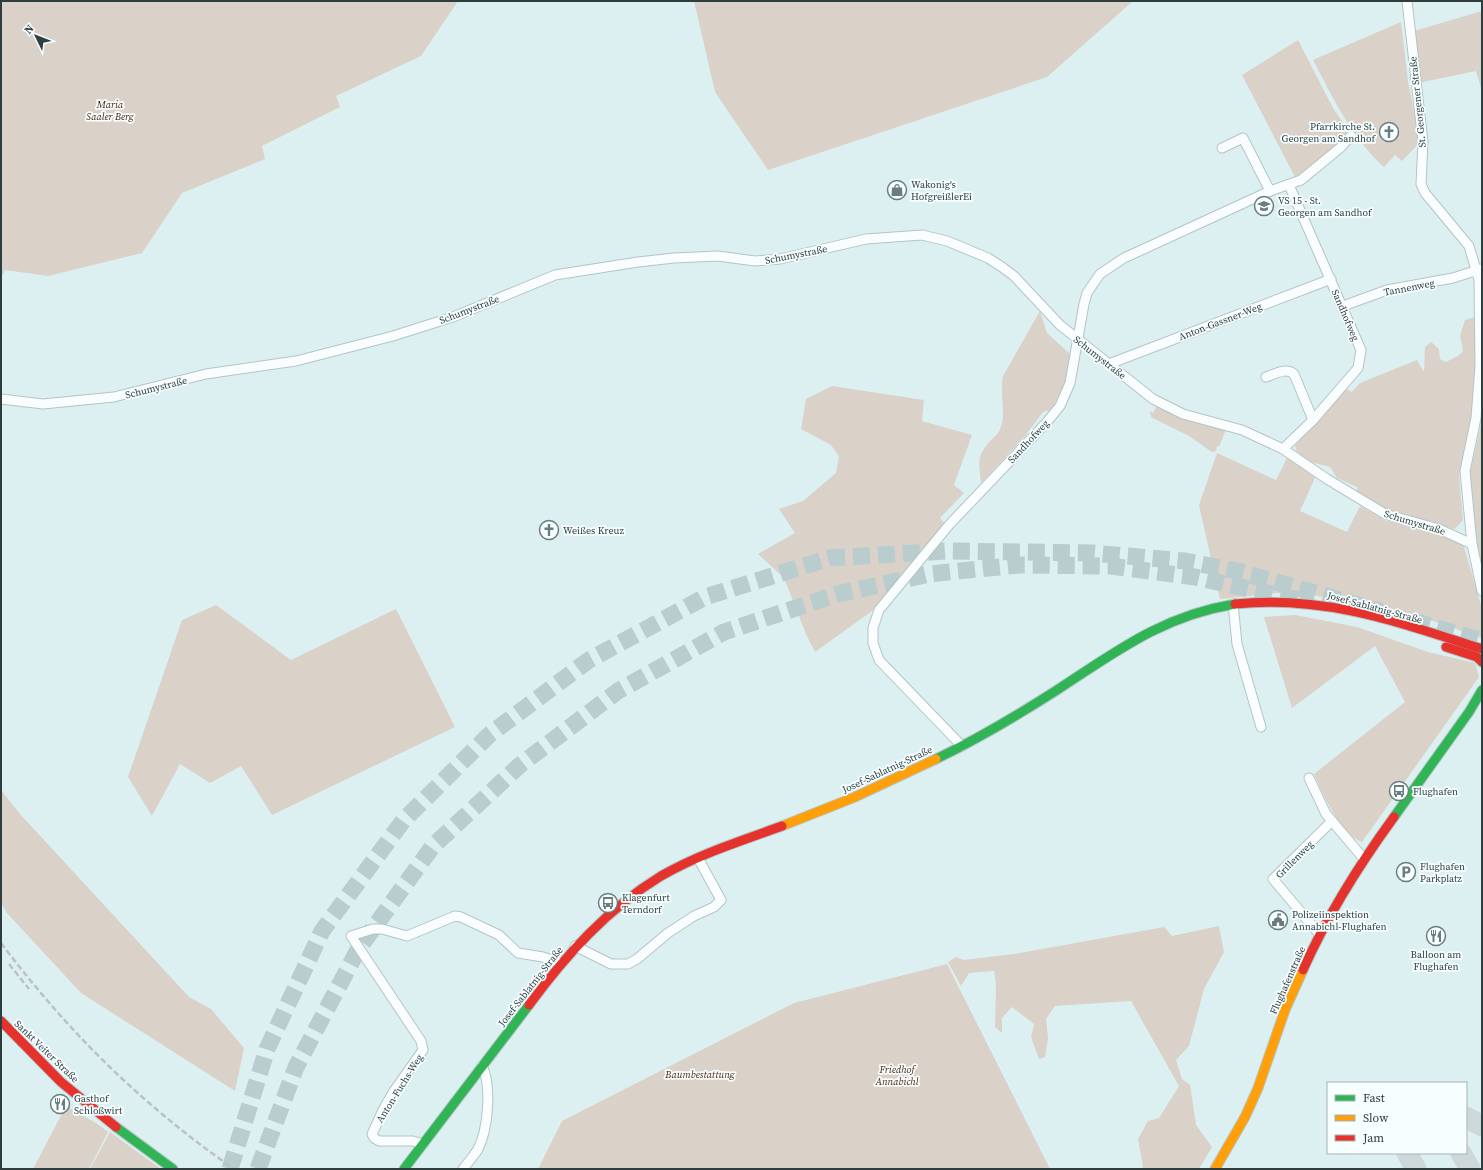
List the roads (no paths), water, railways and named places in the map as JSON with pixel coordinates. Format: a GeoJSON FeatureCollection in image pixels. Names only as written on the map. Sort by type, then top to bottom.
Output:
{"type":"FeatureCollection","features":[{"type":"Feature","properties":{"kind":"main road","name":"Josef-Sablatnig-Straße"},"geometry":{"type":"LineString","coordinates":[[404,1169],[560,963],[575,946],[630,897],[660,877],[698,858],[793,822],[877,787],[962,746],[1055,691],[1149,632],[1184,616],[1233,604],[1268,600],[1330,604],[1482,649]]}},
{"type":"Feature","properties":{"kind":"main road"},"geometry":{"type":"LineString","coordinates":[[1400,624],[1431,642],[1476,657],[1482,662]]}},
{"type":"Feature","properties":{"kind":"main road","name":"Flughafenstraße"},"geometry":{"type":"LineString","coordinates":[[1215,1169],[1242,1124],[1258,1088],[1285,1010],[1320,935],[1364,859],[1469,712],[1482,690]]}},
{"type":"Feature","properties":{"kind":"main road","name":"Flughafenstraße"},"geometry":{"type":"LineString","coordinates":[[1469,712],[1482,698]]}},
{"type":"Feature","properties":{"kind":"main road","name":"Sankt Veiter Straße"},"geometry":{"type":"LineString","coordinates":[[2,1024],[49,1071],[74,1093],[113,1126],[173,1169]]}},
{"type":"Feature","properties":{"kind":"street","name":"St. Georgener Straße"},"geometry":{"type":"LineString","coordinates":[[1406,1],[1423,142],[1421,184],[1425,193],[1468,246],[1480,275],[1480,366],[1476,418],[1465,471],[1472,544]]}},
{"type":"Feature","properties":{"kind":"street","name":"Sandhofweg"},"geometry":{"type":"LineString","coordinates":[[962,746],[879,660],[873,643],[873,628],[880,610],[949,525],[1046,423],[1060,406],[1070,383],[1087,293],[1100,274],[1124,258],[1270,191],[1301,180],[1340,148],[1351,136]]}},
{"type":"Feature","properties":{"kind":"street"},"geometry":{"type":"LineString","coordinates":[[1222,148],[1243,138],[1270,191]]}},
{"type":"Feature","properties":{"kind":"street","name":"Sandhofweg"},"geometry":{"type":"LineString","coordinates":[[1284,449],[1313,420],[1358,368],[1361,356],[1361,350],[1289,185]]}},
{"type":"Feature","properties":{"kind":"street","name":"Schumystraße"},"geometry":{"type":"LineString","coordinates":[[1,399],[43,404],[114,397],[206,374],[296,361],[378,340],[453,317],[555,276],[638,262],[674,258],[718,256],[755,261],[780,259],[866,240],[922,235],[933,236],[988,258],[1002,267],[1014,276],[1048,314],[1078,340],[1153,399],[1168,407],[1198,419],[1242,430],[1284,449],[1327,479],[1385,514],[1439,528],[1472,544]]}},
{"type":"Feature","properties":{"kind":"street","name":"Tannenweg"},"geometry":{"type":"LineString","coordinates":[[1342,306],[1387,290],[1480,275]]}},
{"type":"Feature","properties":{"kind":"street","name":"Anton-Gassner-Weg"},"geometry":{"type":"LineString","coordinates":[[1108,364],[1331,279]]}},
{"type":"Feature","properties":{"kind":"street"},"geometry":{"type":"LineString","coordinates":[[1266,377],[1287,370],[1291,371],[1294,374],[1313,420]]}},
{"type":"Feature","properties":{"kind":"street"},"geometry":{"type":"LineString","coordinates":[[1472,544],[1482,591]]}},
{"type":"Feature","properties":{"kind":"street"},"geometry":{"type":"LineString","coordinates":[[1233,604],[1236,644],[1261,727]]}},
{"type":"Feature","properties":{"kind":"street"},"geometry":{"type":"LineString","coordinates":[[1309,778],[1326,814],[1364,859]]}},
{"type":"Feature","properties":{"kind":"street","name":"Grillenweg"},"geometry":{"type":"LineString","coordinates":[[1320,935],[1273,879],[1332,821]]}},
{"type":"Feature","properties":{"kind":"street"},"geometry":{"type":"LineString","coordinates":[[575,946],[611,964],[628,964],[637,959],[668,933],[694,916],[714,907],[721,900],[698,858]]}},
{"type":"Feature","properties":{"kind":"street","name":"Anton-Fuchs-Weg"},"geometry":{"type":"LineString","coordinates":[[423,1144],[413,1141],[379,1141],[374,1138],[372,1134],[383,1110],[423,1050],[421,1041],[350,936],[373,929],[382,929],[407,936],[455,916],[461,917],[499,936],[518,954],[543,957],[560,963]]}},
{"type":"Feature","properties":{"kind":"street"},"geometry":{"type":"LineString","coordinates":[[463,1169],[478,1148],[484,1128],[487,1110],[487,1076],[482,1066]]}},
{"type":"Feature","properties":{"kind":"tunnel"},"geometry":{"type":"LineString","coordinates":[[230,1169],[267,1049],[322,931],[403,821],[489,735],[589,660],[705,597],[830,558],[947,551],[1092,553],[1185,561],[1237,571],[1382,612]]}},
{"type":"Feature","properties":{"kind":"tunnel"},"geometry":{"type":"LineString","coordinates":[[258,1169],[296,1067],[359,948],[433,846],[520,765],[618,691],[724,632],[838,594],[929,574],[1019,565],[1110,566],[1195,577],[1299,600]]}},
{"type":"Feature","properties":{"kind":"tunnel"},"geometry":{"type":"LineString","coordinates":[[1413,621],[1482,641]]}},
{"type":"Feature","properties":{"kind":"railway"},"geometry":{"type":"LineString","coordinates":[[1,943],[53,1007],[108,1065],[137,1093],[168,1119],[234,1169]]}},
{"type":"Feature","properties":{"kind":"railway"},"geometry":{"type":"LineString","coordinates":[[9,964],[29,989]]}},
{"type":"Feature","properties":{"kind":"place","name":"Pfarrkirche St. Georgen am Sandhof"},"geometry":{"type":"Point","coordinates":[1389,132]}},
{"type":"Feature","properties":{"kind":"place","name":"Wakonig's HofgreißlerEi"},"geometry":{"type":"Point","coordinates":[897,190]}},
{"type":"Feature","properties":{"kind":"place","name":"VS 15 - St. Georgen am Sandhof"},"geometry":{"type":"Point","coordinates":[1264,206]}},
{"type":"Feature","properties":{"kind":"place","name":"Weißes Kreuz"},"geometry":{"type":"Point","coordinates":[549,530]}},
{"type":"Feature","properties":{"kind":"place","name":"Flughafen"},"geometry":{"type":"Point","coordinates":[1399,791]}},
{"type":"Feature","properties":{"kind":"place","name":"Flughafen Parkplatz"},"geometry":{"type":"Point","coordinates":[1406,872]}},
{"type":"Feature","properties":{"kind":"place","name":"Klagenfurt Terndorf"},"geometry":{"type":"Point","coordinates":[608,903]}},
{"type":"Feature","properties":{"kind":"place","name":"Polizeiinspektion Annabichl-Flughafen"},"geometry":{"type":"Point","coordinates":[1278,920]}},
{"type":"Feature","properties":{"kind":"place","name":"Balloon am Flughafen"},"geometry":{"type":"Point","coordinates":[1436,936]}},
{"type":"Feature","properties":{"kind":"place","name":"Gasthof Schloßwirt"},"geometry":{"type":"Point","coordinates":[60,1104]}},
{"type":"Feature","properties":{"kind":"park label","name":"Maria Saaler Berg"},"geometry":{"type":"Point","coordinates":[110,110]}},
{"type":"Feature","properties":{"kind":"park label","name":"Baumbestattung"},"geometry":{"type":"Point","coordinates":[700,1074]}},
{"type":"Feature","properties":{"kind":"park label","name":"Friedhof Annabichl"},"geometry":{"type":"Point","coordinates":[897,1074]}}]}
